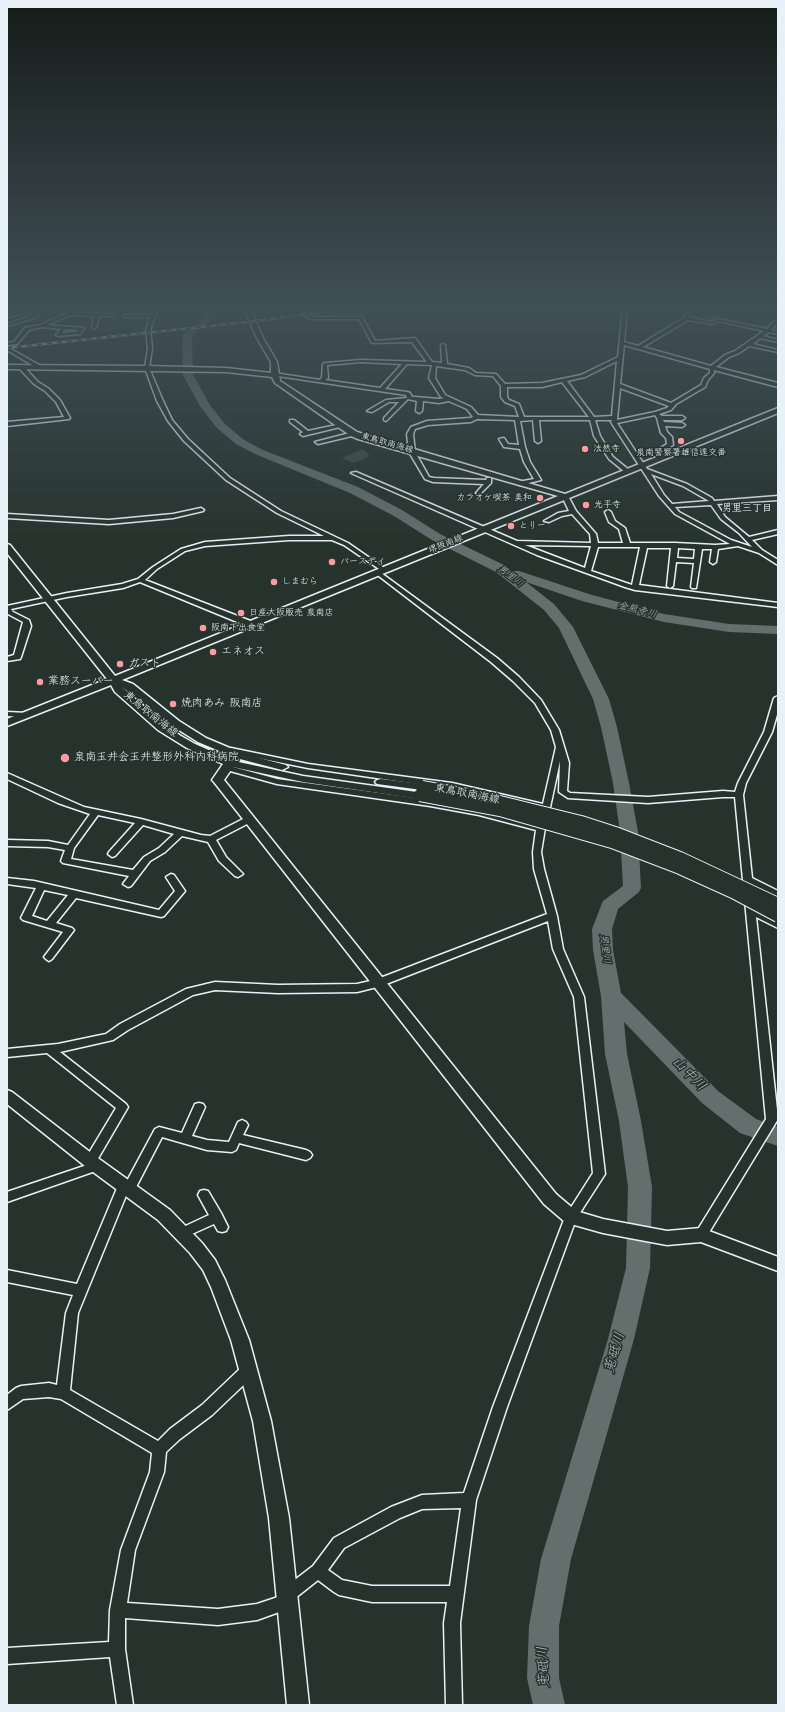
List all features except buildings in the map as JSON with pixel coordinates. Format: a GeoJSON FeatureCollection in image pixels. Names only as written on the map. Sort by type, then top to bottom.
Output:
{"type":"FeatureCollection","features":[{"type":"Feature","properties":{"kind":"main road","name":"東鳥取南海線"},"geometry":{"type":"LineString","coordinates":[[283,388],[341,426],[361,437],[565,496]]}},
{"type":"Feature","properties":{"kind":"main road","name":"堺阪南線"},"geometry":{"type":"LineString","coordinates":[[7,723],[627,471],[644,467],[666,455],[778,410]]}},
{"type":"Feature","properties":{"kind":"main road"},"geometry":{"type":"LineString","coordinates":[[7,547],[113,680]]}},
{"type":"Feature","properties":{"kind":"main road","name":"東鳥取南海線"},"geometry":{"type":"LineString","coordinates":[[113,680],[129,686],[189,733],[240,756],[307,772],[421,791],[503,802],[581,822],[680,858],[778,904]]}},
{"type":"Feature","properties":{"kind":"main road","name":"東鳥取南海線"},"geometry":{"type":"LineString","coordinates":[[113,680],[119,690],[162,728],[191,746],[228,765],[303,779],[421,791],[500,810],[612,842],[680,868],[733,892],[778,916]]}},
{"type":"Feature","properties":{"kind":"main road"},"geometry":{"type":"LineString","coordinates":[[228,765],[218,780],[377,983],[550,1199],[571,1217],[603,1226],[667,1238],[702,1235],[778,1264]]}},
{"type":"Feature","properties":{"kind":"main road"},"geometry":{"type":"LineString","coordinates":[[7,1096],[94,1164],[145,1200],[183,1233],[209,1265],[219,1285],[240,1340],[262,1421],[272,1476],[288,1598],[298,1705]]}},
{"type":"Feature","properties":{"kind":"street"},"geometry":{"type":"LineString","coordinates":[[7,424],[68,418],[58,401],[52,394],[43,388]]}},
{"type":"Feature","properties":{"kind":"street"},"geometry":{"type":"LineString","coordinates":[[155,388],[170,420],[186,440],[228,479],[279,512],[346,544],[383,570],[516,679],[538,702],[555,730],[559,749],[565,763],[563,792],[568,795],[585,797],[648,800],[723,794],[739,795]]}},
{"type":"Feature","properties":{"kind":"street"},"geometry":{"type":"LineString","coordinates":[[375,388],[408,394],[410,398]]}},
{"type":"Feature","properties":{"kind":"street"},"geometry":{"type":"LineString","coordinates":[[438,388],[443,396],[469,408],[476,417]]}},
{"type":"Feature","properties":{"kind":"street"},"geometry":{"type":"LineString","coordinates":[[504,388],[504,397],[507,401],[517,406],[520,419],[522,447],[527,462],[538,480],[520,483]]}},
{"type":"Feature","properties":{"kind":"street"},"geometry":{"type":"LineString","coordinates":[[570,388],[591,415],[597,436],[611,458],[627,471]]}},
{"type":"Feature","properties":{"kind":"street"},"geometry":{"type":"LineString","coordinates":[[617,388],[614,420],[671,506],[686,519],[729,541],[761,552]]}},
{"type":"Feature","properties":{"kind":"street"},"geometry":{"type":"LineString","coordinates":[[625,388],[672,405]]}},
{"type":"Feature","properties":{"kind":"street"},"geometry":{"type":"LineString","coordinates":[[658,415],[700,388]]}},
{"type":"Feature","properties":{"kind":"street"},"geometry":{"type":"LineString","coordinates":[[370,410],[388,401],[410,398],[439,401],[449,399]]}},
{"type":"Feature","properties":{"kind":"street"},"geometry":{"type":"LineString","coordinates":[[386,419],[404,400]]}},
{"type":"Feature","properties":{"kind":"street"},"geometry":{"type":"LineString","coordinates":[[418,412],[420,400]]}},
{"type":"Feature","properties":{"kind":"street"},"geometry":{"type":"LineString","coordinates":[[658,415],[664,433],[669,437],[670,445],[662,449],[666,455]]}},
{"type":"Feature","properties":{"kind":"street"},"geometry":{"type":"LineString","coordinates":[[489,482],[433,480],[427,478],[412,452],[410,434],[413,428],[428,423],[471,420],[476,417],[614,420],[658,415],[682,418]]}},
{"type":"Feature","properties":{"kind":"street"},"geometry":{"type":"LineString","coordinates":[[536,419],[538,441]]}},
{"type":"Feature","properties":{"kind":"street"},"geometry":{"type":"LineString","coordinates":[[292,421],[305,433],[341,426]]}},
{"type":"Feature","properties":{"kind":"street"},"geometry":{"type":"LineString","coordinates":[[662,424],[682,425]]}},
{"type":"Feature","properties":{"kind":"street"},"geometry":{"type":"LineString","coordinates":[[318,442],[354,434]]}},
{"type":"Feature","properties":{"kind":"street"},"geometry":{"type":"LineString","coordinates":[[502,439],[506,446],[522,447]]}},
{"type":"Feature","properties":{"kind":"street"},"geometry":{"type":"LineString","coordinates":[[644,467],[701,493],[713,503],[723,518],[761,552],[778,564]]}},
{"type":"Feature","properties":{"kind":"street"},"geometry":{"type":"LineString","coordinates":[[354,473],[514,544],[587,572],[636,588],[778,605]]}},
{"type":"Feature","properties":{"kind":"street"},"geometry":{"type":"LineString","coordinates":[[479,494],[489,482],[489,474]]}},
{"type":"Feature","properties":{"kind":"street"},"geometry":{"type":"LineString","coordinates":[[565,496],[573,512],[592,534],[595,545],[587,572]]}},
{"type":"Feature","properties":{"kind":"street"},"geometry":{"type":"LineString","coordinates":[[671,506],[778,498]]}},
{"type":"Feature","properties":{"kind":"street"},"geometry":{"type":"LineString","coordinates":[[7,516],[109,522],[173,516],[201,510]]}},
{"type":"Feature","properties":{"kind":"street"},"geometry":{"type":"LineString","coordinates":[[547,521],[560,514],[573,512]]}},
{"type":"Feature","properties":{"kind":"street"},"geometry":{"type":"LineString","coordinates":[[608,512],[612,522],[622,528],[627,545]]}},
{"type":"Feature","properties":{"kind":"street"},"geometry":{"type":"LineString","coordinates":[[748,539],[778,532]]}},
{"type":"Feature","properties":{"kind":"street"},"geometry":{"type":"LineString","coordinates":[[7,659],[17,657],[28,626],[27,621],[10,613],[7,608],[49,598],[123,586],[140,580],[155,568],[183,550],[205,544],[289,538],[334,538]]}},
{"type":"Feature","properties":{"kind":"street"},"geometry":{"type":"LineString","coordinates":[[514,544],[675,545],[715,547],[740,545]]}},
{"type":"Feature","properties":{"kind":"street"},"geometry":{"type":"LineString","coordinates":[[636,588],[644,545]]}},
{"type":"Feature","properties":{"kind":"street"},"geometry":{"type":"LineString","coordinates":[[670,586],[675,545]]}},
{"type":"Feature","properties":{"kind":"street"},"geometry":{"type":"LineString","coordinates":[[694,587],[699,546]]}},
{"type":"Feature","properties":{"kind":"street"},"geometry":{"type":"LineString","coordinates":[[713,562],[715,547]]}},
{"type":"Feature","properties":{"kind":"street"},"geometry":{"type":"LineString","coordinates":[[673,560],[697,561]]}},
{"type":"Feature","properties":{"kind":"street"},"geometry":{"type":"LineString","coordinates":[[140,580],[250,624]]}},
{"type":"Feature","properties":{"kind":"street"},"geometry":{"type":"LineString","coordinates":[[702,1235],[772,1119],[739,795],[742,783],[768,732],[778,698]]}},
{"type":"Feature","properties":{"kind":"street"},"geometry":{"type":"LineString","coordinates":[[7,714],[27,715]]}},
{"type":"Feature","properties":{"kind":"street"},"geometry":{"type":"LineString","coordinates":[[223,749],[308,766],[452,786],[546,807]]}},
{"type":"Feature","properties":{"kind":"street"},"geometry":{"type":"LineString","coordinates":[[454,1705],[452,1623],[469,1500],[500,1407],[571,1217],[599,1174],[579,996],[558,949],[552,916],[539,869],[537,852],[559,749]]}},
{"type":"Feature","properties":{"kind":"street"},"geometry":{"type":"LineString","coordinates":[[228,765],[277,781],[430,803],[479,812],[541,828]]}},
{"type":"Feature","properties":{"kind":"street"},"geometry":{"type":"LineString","coordinates":[[7,776],[82,809],[141,822],[201,838],[211,839],[248,820]]}},
{"type":"Feature","properties":{"kind":"street"},"geometry":{"type":"LineString","coordinates":[[96,812],[70,848],[66,861],[136,874]]}},
{"type":"Feature","properties":{"kind":"street"},"geometry":{"type":"LineString","coordinates":[[112,854],[141,822]]}},
{"type":"Feature","properties":{"kind":"street"},"geometry":{"type":"LineString","coordinates":[[128,884],[147,859],[162,850],[180,833]]}},
{"type":"Feature","properties":{"kind":"street"},"geometry":{"type":"LineString","coordinates":[[211,839],[222,859],[238,874]]}},
{"type":"Feature","properties":{"kind":"street"},"geometry":{"type":"LineString","coordinates":[[7,843],[48,844],[70,848]]}},
{"type":"Feature","properties":{"kind":"street"},"geometry":{"type":"LineString","coordinates":[[7,881],[41,886],[161,914],[180,890],[171,877]]}},
{"type":"Feature","properties":{"kind":"street"},"geometry":{"type":"LineString","coordinates":[[748,880],[778,895]]}},
{"type":"Feature","properties":{"kind":"street"},"geometry":{"type":"LineString","coordinates":[[41,886],[26,918],[68,930],[49,957]]}},
{"type":"Feature","properties":{"kind":"street"},"geometry":{"type":"LineString","coordinates":[[49,925],[74,894]]}},
{"type":"Feature","properties":{"kind":"street"},"geometry":{"type":"LineString","coordinates":[[750,910],[778,925]]}},
{"type":"Feature","properties":{"kind":"street"},"geometry":{"type":"LineString","coordinates":[[7,1053],[49,1049],[109,1037],[124,1027],[190,992],[215,986],[278,989],[357,988],[377,983],[552,916]]}},
{"type":"Feature","properties":{"kind":"street"},"geometry":{"type":"LineString","coordinates":[[7,1197],[94,1164],[122,1107],[49,1049]]}},
{"type":"Feature","properties":{"kind":"street"},"geometry":{"type":"LineString","coordinates":[[185,1139],[199,1107]]}},
{"type":"Feature","properties":{"kind":"street"},"geometry":{"type":"LineString","coordinates":[[63,1393],[72,1314],[126,1187],[159,1132],[207,1145],[232,1147],[242,1125]]}},
{"type":"Feature","properties":{"kind":"street"},"geometry":{"type":"LineString","coordinates":[[237,1138],[306,1155]]}},
{"type":"Feature","properties":{"kind":"street"},"geometry":{"type":"LineString","coordinates":[[183,1233],[219,1222],[204,1195]]}},
{"type":"Feature","properties":{"kind":"street"},"geometry":{"type":"LineString","coordinates":[[7,1276],[81,1291]]}},
{"type":"Feature","properties":{"kind":"street"},"geometry":{"type":"LineString","coordinates":[[125,1705],[117,1649],[118,1610],[128,1550],[157,1472],[159,1449],[175,1434],[207,1410],[248,1371]]}},
{"type":"Feature","properties":{"kind":"street"},"geometry":{"type":"LineString","coordinates":[[7,1403],[21,1393],[49,1390],[63,1393],[159,1449]]}},
{"type":"Feature","properties":{"kind":"street"},"geometry":{"type":"LineString","coordinates":[[118,1610],[218,1617],[257,1612],[288,1598],[318,1571],[339,1543],[396,1512],[422,1502],[469,1500]]}},
{"type":"Feature","properties":{"kind":"street"},"geometry":{"type":"LineString","coordinates":[[318,1571],[339,1587],[372,1594],[456,1594]]}},
{"type":"Feature","properties":{"kind":"street"},"geometry":{"type":"LineString","coordinates":[[7,1656],[117,1649]]}},
{"type":"Feature","properties":{"kind":"shaded area"},"geometry":{"type":"Polygon","coordinates":[[[363,449],[370,456],[354,463],[342,458],[363,449]]]}},
{"type":"Feature","properties":{"kind":"waterway","name":"男里川"},"geometry":{"type":"LineString","coordinates":[[195,388],[205,406],[221,426],[240,442],[259,452],[354,490],[398,513],[436,537],[501,569],[549,607],[566,627],[601,699],[609,727],[621,783],[629,832],[632,888],[610,906],[602,929],[603,950],[611,996]]}},
{"type":"Feature","properties":{"kind":"waterway","name":"金熊寺川"},"geometry":{"type":"LineString","coordinates":[[514,574],[587,598],[664,618],[729,628],[778,630]]}},
{"type":"Feature","properties":{"kind":"waterway","name":"莵砥川"},"geometry":{"type":"LineString","coordinates":[[549,1705],[543,1678],[544,1626],[556,1559],[621,1339],[638,1268],[640,1187],[630,1121],[616,1054],[611,996]]}},
{"type":"Feature","properties":{"kind":"waterway","name":"山中川"},"geometry":{"type":"LineString","coordinates":[[611,996],[710,1097],[748,1126],[778,1137]]}},
{"type":"Feature","properties":{"kind":"place","name":"泉南警察署雄信達交番"},"geometry":{"type":"Point","coordinates":[681,441]}},
{"type":"Feature","properties":{"kind":"place","name":"法然寺"},"geometry":{"type":"Point","coordinates":[585,449]}},
{"type":"Feature","properties":{"kind":"place","name":"カラオケ喫茶 美和"},"geometry":{"type":"Point","coordinates":[540,498]}},
{"type":"Feature","properties":{"kind":"place","name":"光平寺"},"geometry":{"type":"Point","coordinates":[586,505]}},
{"type":"Feature","properties":{"kind":"place","name":"とりー"},"geometry":{"type":"Point","coordinates":[511,526]}},
{"type":"Feature","properties":{"kind":"place","name":"バースデイ"},"geometry":{"type":"Point","coordinates":[332,562]}},
{"type":"Feature","properties":{"kind":"place","name":"しまむら"},"geometry":{"type":"Point","coordinates":[274,582]}},
{"type":"Feature","properties":{"kind":"place","name":"日産大阪販売 泉南店"},"geometry":{"type":"Point","coordinates":[241,613]}},
{"type":"Feature","properties":{"kind":"place","name":"阪南下出食堂"},"geometry":{"type":"Point","coordinates":[203,628]}},
{"type":"Feature","properties":{"kind":"place","name":"エネオス"},"geometry":{"type":"Point","coordinates":[213,652]}},
{"type":"Feature","properties":{"kind":"place","name":"ガスト"},"geometry":{"type":"Point","coordinates":[120,664]}},
{"type":"Feature","properties":{"kind":"place","name":"業務スーパー"},"geometry":{"type":"Point","coordinates":[40,682]}},
{"type":"Feature","properties":{"kind":"place","name":"焼肉あみ 阪南店"},"geometry":{"type":"Point","coordinates":[173,704]}},
{"type":"Feature","properties":{"kind":"place","name":"泉南玉井会玉井整形外科内科病院"},"geometry":{"type":"Point","coordinates":[65,758]}},
{"type":"Feature","properties":{"kind":"district","name":"男里三丁目"},"geometry":{"type":"Point","coordinates":[747,509]}}]}
